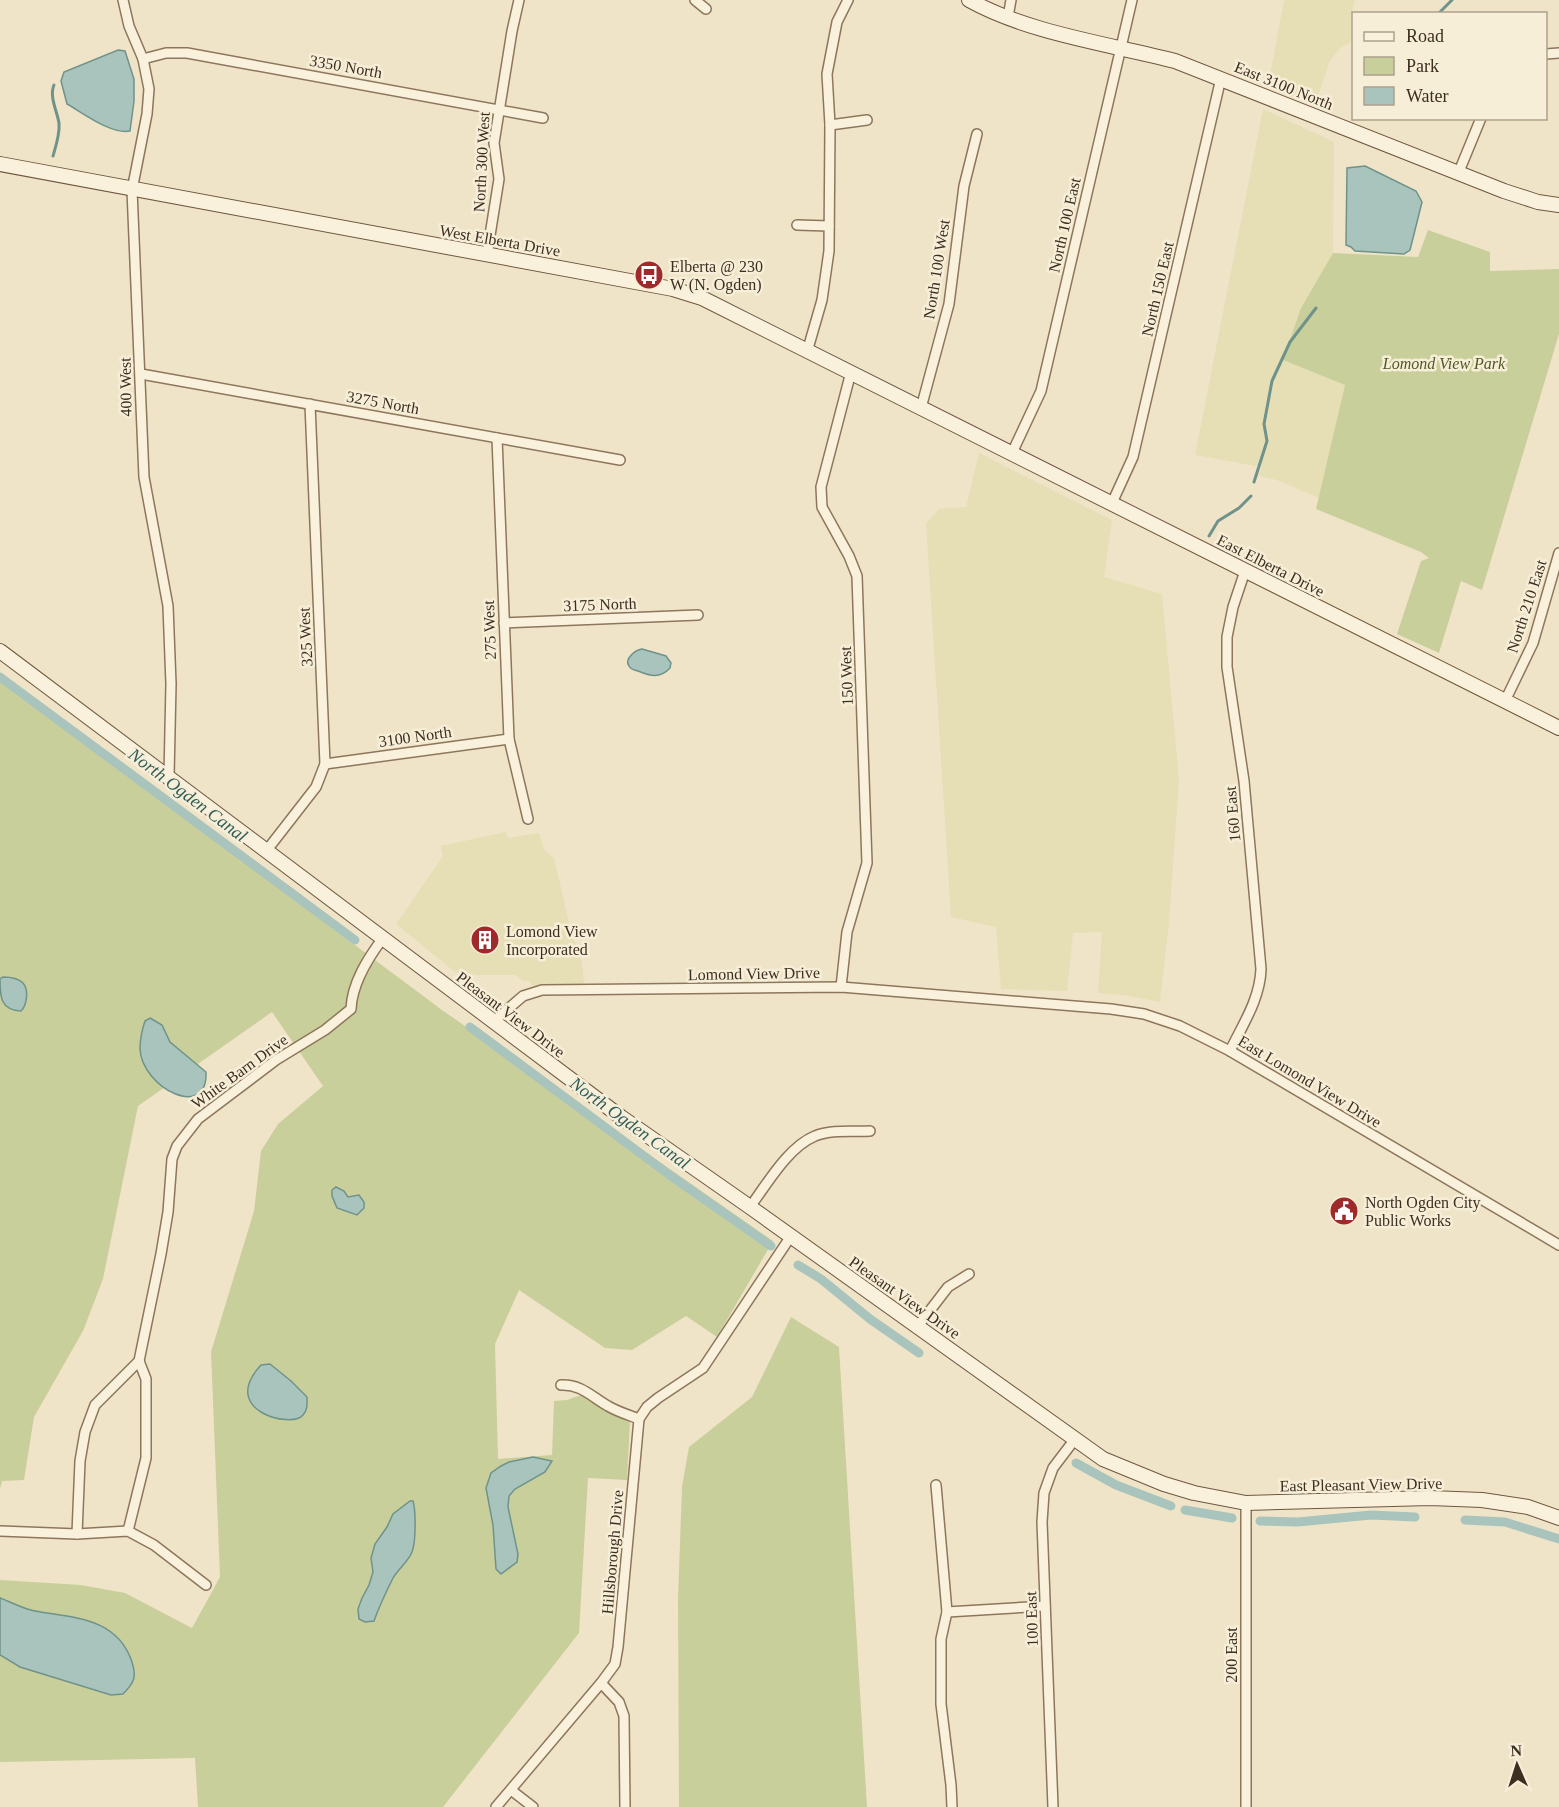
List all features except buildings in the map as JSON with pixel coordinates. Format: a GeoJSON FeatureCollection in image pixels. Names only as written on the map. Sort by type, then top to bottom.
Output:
{"type":"FeatureCollection","features":[{"type":"Feature","properties":{"kind":"street","name":"400 West"},"geometry":{"type":"LineString","coordinates":[[123,0],[129,26],[143,59],[148,89],[147,114],[132,190],[144,477],[168,606],[171,684],[169,776]]}},
{"type":"Feature","properties":{"kind":"street","name":"North 300 West"},"geometry":{"type":"LineString","coordinates":[[487,254],[499,179],[494,143],[498,110],[519,0]]}},
{"type":"Feature","properties":{"kind":"street"},"geometry":{"type":"LineString","coordinates":[[695,0],[706,9]]}},
{"type":"Feature","properties":{"kind":"street"},"geometry":{"type":"LineString","coordinates":[[807,352],[822,300],[829,251],[830,125],[826,74],[837,22],[848,0]]}},
{"type":"Feature","properties":{"kind":"street","name":"East 3100 North"},"geometry":{"type":"LineString","coordinates":[[969,0],[986,9],[1060,34],[1120,46],[1175,61],[1458,174],[1528,200],[1559,205]]}},
{"type":"Feature","properties":{"kind":"street"},"geometry":{"type":"LineString","coordinates":[[1008,17],[1011,0]]}},
{"type":"Feature","properties":{"kind":"street","name":"North 100 East"},"geometry":{"type":"LineString","coordinates":[[1011,453],[1041,391],[1132,0]]}},
{"type":"Feature","properties":{"kind":"street","name":"3350 North"},"geometry":{"type":"LineString","coordinates":[[143,59],[166,53],[187,53],[543,118]]}},
{"type":"Feature","properties":{"kind":"street","name":"North 150 East"},"geometry":{"type":"LineString","coordinates":[[1112,503],[1133,457],[1221,78]]}},
{"type":"Feature","properties":{"kind":"street"},"geometry":{"type":"LineString","coordinates":[[830,125],[867,120]]}},
{"type":"Feature","properties":{"kind":"street"},"geometry":{"type":"LineString","coordinates":[[1458,174],[1480,120]]}},
{"type":"Feature","properties":{"kind":"street","name":"North 100 West"},"geometry":{"type":"LineString","coordinates":[[921,408],[949,304],[964,186],[977,134]]}},
{"type":"Feature","properties":{"kind":"street","name":"West Elberta Drive"},"geometry":{"type":"LineString","coordinates":[[0,164],[673,289],[702,298],[968,431]]}},
{"type":"Feature","properties":{"kind":"street"},"geometry":{"type":"LineString","coordinates":[[797,225],[829,226]]}},
{"type":"Feature","properties":{"kind":"street","name":"150 West"},"geometry":{"type":"LineString","coordinates":[[841,987],[847,932],[867,863],[857,576],[849,556],[822,507],[821,487],[851,372]]}},
{"type":"Feature","properties":{"kind":"street","name":"3275 North"},"geometry":{"type":"LineString","coordinates":[[141,374],[620,460]]}},
{"type":"Feature","properties":{"kind":"street","name":"325 West"},"geometry":{"type":"LineString","coordinates":[[267,850],[316,787],[325,764],[310,404]]}},
{"type":"Feature","properties":{"kind":"street","name":"East Elberta Drive"},"geometry":{"type":"LineString","coordinates":[[968,431],[1559,728]]}},
{"type":"Feature","properties":{"kind":"street","name":"275 West"},"geometry":{"type":"LineString","coordinates":[[497,438],[509,739],[528,819]]}},
{"type":"Feature","properties":{"kind":"street","name":"North 210 East"},"geometry":{"type":"LineString","coordinates":[[1505,701],[1533,643],[1559,553]]}},
{"type":"Feature","properties":{"kind":"street","name":"160 East"},"geometry":{"type":"LineString","coordinates":[[1230,1051],[1255,1000],[1260,984],[1261,969],[1244,781],[1227,667],[1227,637],[1233,607],[1245,571]]}},
{"type":"Feature","properties":{"kind":"street","name":"3175 North"},"geometry":{"type":"LineString","coordinates":[[504,623],[698,615]]}},
{"type":"Feature","properties":{"kind":"street","name":"Pleasant View Drive"},"geometry":{"type":"LineString","coordinates":[[0,651],[621,1117],[1102,1459],[1164,1484]]}},
{"type":"Feature","properties":{"kind":"street","name":"3100 North"},"geometry":{"type":"LineString","coordinates":[[325,764],[509,739]]}},
{"type":"Feature","properties":{"kind":"street","name":"White Barn Drive"},"geometry":{"type":"LineString","coordinates":[[128,1531],[146,1458],[146,1379],[139,1361],[161,1256],[168,1212],[172,1159],[177,1146],[198,1119],[276,1060],[325,1030],[351,1009],[351,999],[365,964],[383,938]]}},
{"type":"Feature","properties":{"kind":"street","name":"Lomond View Drive"},"geometry":{"type":"LineString","coordinates":[[494,1021],[522,996],[542,990],[841,987],[1024,1003]]}},
{"type":"Feature","properties":{"kind":"street","name":"East Lomond View Drive"},"geometry":{"type":"LineString","coordinates":[[1024,1003],[1144,1014],[1180,1026],[1230,1051],[1559,1245]]}},
{"type":"Feature","properties":{"kind":"street"},"geometry":{"type":"LineString","coordinates":[[750,1207],[794,1150],[816,1135],[870,1131]]}},
{"type":"Feature","properties":{"kind":"street"},"geometry":{"type":"LineString","coordinates":[[561,1385],[570,1384],[580,1387],[608,1407],[639,1419],[657,1398],[703,1368],[791,1236]]}},
{"type":"Feature","properties":{"kind":"street"},"geometry":{"type":"LineString","coordinates":[[918,1326],[948,1287],[969,1274]]}},
{"type":"Feature","properties":{"kind":"street"},"geometry":{"type":"LineString","coordinates":[[76,1534],[80,1461],[85,1432],[94,1406],[139,1361]]}},
{"type":"Feature","properties":{"kind":"street","name":"Hillsborough Drive"},"geometry":{"type":"LineString","coordinates":[[496,1807],[615,1664],[639,1419]]}},
{"type":"Feature","properties":{"kind":"street","name":"100 East"},"geometry":{"type":"LineString","coordinates":[[1053,1807],[1042,1522],[1044,1493],[1053,1468],[1075,1439]]}},
{"type":"Feature","properties":{"kind":"street","name":"East Pleasant View Drive"},"geometry":{"type":"LineString","coordinates":[[1164,1484],[1194,1493],[1246,1503],[1464,1499],[1504,1502],[1528,1507],[1559,1518]]}},
{"type":"Feature","properties":{"kind":"street"},"geometry":{"type":"LineString","coordinates":[[936,1485],[947,1612],[940,1639],[941,1704],[952,1807]]}},
{"type":"Feature","properties":{"kind":"street","name":"200 East"},"geometry":{"type":"LineString","coordinates":[[1246,1503],[1246,1807]]}},
{"type":"Feature","properties":{"kind":"street"},"geometry":{"type":"LineString","coordinates":[[0,1531],[76,1534],[128,1531],[154,1545],[206,1585]]}},
{"type":"Feature","properties":{"kind":"street"},"geometry":{"type":"LineString","coordinates":[[947,1612],[1045,1606]]}},
{"type":"Feature","properties":{"kind":"street"},"geometry":{"type":"LineString","coordinates":[[601,1683],[619,1702],[624,1716],[625,1807]]}},
{"type":"Feature","properties":{"kind":"street"},"geometry":{"type":"LineString","coordinates":[[511,1790],[533,1807]]}},
{"type":"Feature","properties":{"kind":"shaded area"},"geometry":{"type":"Polygon","coordinates":[[[1284,0],[1355,0],[1351,14],[1352,42],[1341,47],[1330,61],[1315,104],[1268,86],[1284,0]]]}},
{"type":"Feature","properties":{"kind":"shaded area"},"geometry":{"type":"Polygon","coordinates":[[[1263,109],[1334,142],[1333,253],[1301,308],[1283,360],[1345,385],[1319,498],[1277,480],[1259,476],[1261,467],[1195,455],[1263,109]]]}},
{"type":"Feature","properties":{"kind":"shaded area"},"geometry":{"type":"Polygon","coordinates":[[[979,453],[1112,520],[1104,577],[1162,594],[1179,780],[1169,922],[1160,1002],[1098,993],[1102,932],[1073,933],[1067,991],[1001,989],[996,927],[951,917],[926,523],[939,509],[966,507],[979,453]]]}},
{"type":"Feature","properties":{"kind":"shaded area"},"geometry":{"type":"Polygon","coordinates":[[[506,832],[508,838],[539,833],[544,849],[554,858],[571,931],[582,962],[584,984],[533,986],[529,981],[524,981],[515,975],[478,975],[455,972],[396,924],[443,856],[441,846],[506,832]]]}},
{"type":"Feature","properties":{"kind":"green space","name":"Lomond View Park"},"geometry":{"type":"Polygon","coordinates":[[[1428,230],[1490,252],[1490,271],[1559,269],[1559,334],[1482,590],[1461,581],[1439,653],[1397,634],[1421,561],[1429,558],[1421,552],[1316,509],[1345,385],[1283,360],[1301,308],[1333,253],[1418,257],[1428,230]]]}},
{"type":"Feature","properties":{"kind":"green space"},"geometry":{"type":"Polygon","coordinates":[[[0,680],[442,1010],[773,1241],[717,1337],[686,1316],[632,1350],[605,1348],[519,1290],[495,1344],[498,1459],[552,1455],[554,1401],[567,1400],[581,1395],[610,1414],[630,1421],[627,1480],[588,1478],[579,1633],[443,1807],[198,1807],[195,1758],[0,1762],[0,1580],[81,1585],[125,1593],[192,1628],[220,1577],[211,1352],[254,1211],[261,1151],[278,1124],[323,1086],[272,1012],[138,1106],[103,1279],[83,1331],[34,1417],[24,1480],[2,1481],[0,1489],[0,680]]]}},
{"type":"Feature","properties":{"kind":"green space"},"geometry":{"type":"Polygon","coordinates":[[[791,1317],[839,1347],[867,1807],[679,1807],[678,1599],[682,1487],[689,1447],[752,1397],[791,1317]]]}},
{"type":"Feature","properties":{"kind":"water"},"geometry":{"type":"Polygon","coordinates":[[[118,50],[125,51],[134,79],[130,131],[106,127],[67,104],[61,81],[64,72],[118,50]]]}},
{"type":"Feature","properties":{"kind":"water"},"geometry":{"type":"Polygon","coordinates":[[[1365,166],[1416,191],[1422,202],[1410,250],[1404,254],[1355,251],[1346,245],[1347,168],[1365,166]]]}},
{"type":"Feature","properties":{"kind":"water"},"geometry":{"type":"Polygon","coordinates":[[[642,649],[666,656],[671,663],[670,668],[655,676],[631,668],[628,663],[629,658],[633,653],[642,649]]]}},
{"type":"Feature","properties":{"kind":"water"},"geometry":{"type":"Polygon","coordinates":[[[3,977],[21,981],[25,986],[25,1005],[21,1011],[5,1005],[0,991],[0,979],[3,977]]]}},
{"type":"Feature","properties":{"kind":"water"},"geometry":{"type":"Polygon","coordinates":[[[150,1018],[162,1025],[170,1042],[206,1072],[204,1087],[197,1095],[187,1097],[162,1086],[151,1076],[143,1063],[140,1049],[141,1039],[145,1021],[150,1018]]]}},
{"type":"Feature","properties":{"kind":"water"},"geometry":{"type":"Polygon","coordinates":[[[336,1187],[344,1191],[348,1197],[359,1195],[364,1202],[364,1208],[357,1215],[337,1208],[332,1196],[332,1190],[336,1187]]]}},
{"type":"Feature","properties":{"kind":"water"},"geometry":{"type":"Polygon","coordinates":[[[270,1364],[307,1397],[305,1413],[296,1419],[286,1420],[274,1417],[252,1405],[248,1394],[250,1381],[261,1365],[270,1364]]]}},
{"type":"Feature","properties":{"kind":"water"},"geometry":{"type":"Polygon","coordinates":[[[533,1457],[552,1461],[545,1472],[515,1489],[509,1496],[508,1507],[518,1554],[517,1562],[501,1574],[496,1569],[493,1525],[486,1488],[491,1473],[501,1466],[533,1457]]]}},
{"type":"Feature","properties":{"kind":"water"},"geometry":{"type":"Polygon","coordinates":[[[413,1501],[415,1519],[412,1552],[393,1578],[374,1621],[365,1622],[359,1619],[358,1609],[373,1572],[371,1558],[375,1544],[393,1514],[413,1501]]]}},
{"type":"Feature","properties":{"kind":"water"},"geometry":{"type":"Polygon","coordinates":[[[0,1598],[31,1610],[78,1618],[105,1628],[125,1647],[132,1662],[134,1680],[123,1694],[111,1695],[20,1667],[0,1655],[0,1598]]]}},
{"type":"Feature","properties":{"kind":"waterway"},"geometry":{"type":"LineString","coordinates":[[1440,12],[1452,0]]}},
{"type":"Feature","properties":{"kind":"waterway"},"geometry":{"type":"LineString","coordinates":[[53,156],[59,127],[53,99],[54,85]]}},
{"type":"Feature","properties":{"kind":"waterway"},"geometry":{"type":"LineString","coordinates":[[1254,482],[1267,441],[1264,424],[1272,381],[1290,342],[1316,308]]}},
{"type":"Feature","properties":{"kind":"waterway"},"geometry":{"type":"LineString","coordinates":[[1209,536],[1218,521],[1239,508],[1251,496]]}},
{"type":"Feature","properties":{"kind":"waterway","name":"North Ogden Canal"},"geometry":{"type":"LineString","coordinates":[[0,677],[355,940]]}},
{"type":"Feature","properties":{"kind":"waterway","name":"North Ogden Canal"},"geometry":{"type":"LineString","coordinates":[[470,1027],[671,1176],[771,1246]]}},
{"type":"Feature","properties":{"kind":"waterway","name":"North Ogden Canal"},"geometry":{"type":"LineString","coordinates":[[798,1265],[821,1279],[870,1319],[919,1353]]}},
{"type":"Feature","properties":{"kind":"waterway","name":"North Ogden Canal"},"geometry":{"type":"LineString","coordinates":[[1076,1463],[1116,1485],[1171,1506]]}},
{"type":"Feature","properties":{"kind":"waterway","name":"North Ogden Canal"},"geometry":{"type":"LineString","coordinates":[[1185,1510],[1232,1518]]}},
{"type":"Feature","properties":{"kind":"waterway","name":"North Ogden Canal"},"geometry":{"type":"LineString","coordinates":[[1260,1521],[1298,1522],[1371,1515],[1415,1517]]}},
{"type":"Feature","properties":{"kind":"waterway","name":"North Ogden Canal"},"geometry":{"type":"LineString","coordinates":[[1465,1520],[1505,1522],[1559,1539]]}},
{"type":"Feature","properties":{"kind":"place","name":"Elberta @ 230 W (N. Ogden)"},"geometry":{"type":"Point","coordinates":[649,275]}},
{"type":"Feature","properties":{"kind":"place","name":"Lomond View Incorporated"},"geometry":{"type":"Point","coordinates":[485,940]}},
{"type":"Feature","properties":{"kind":"place","name":"North Ogden City Public Works"},"geometry":{"type":"Point","coordinates":[1344,1211]}}]}
